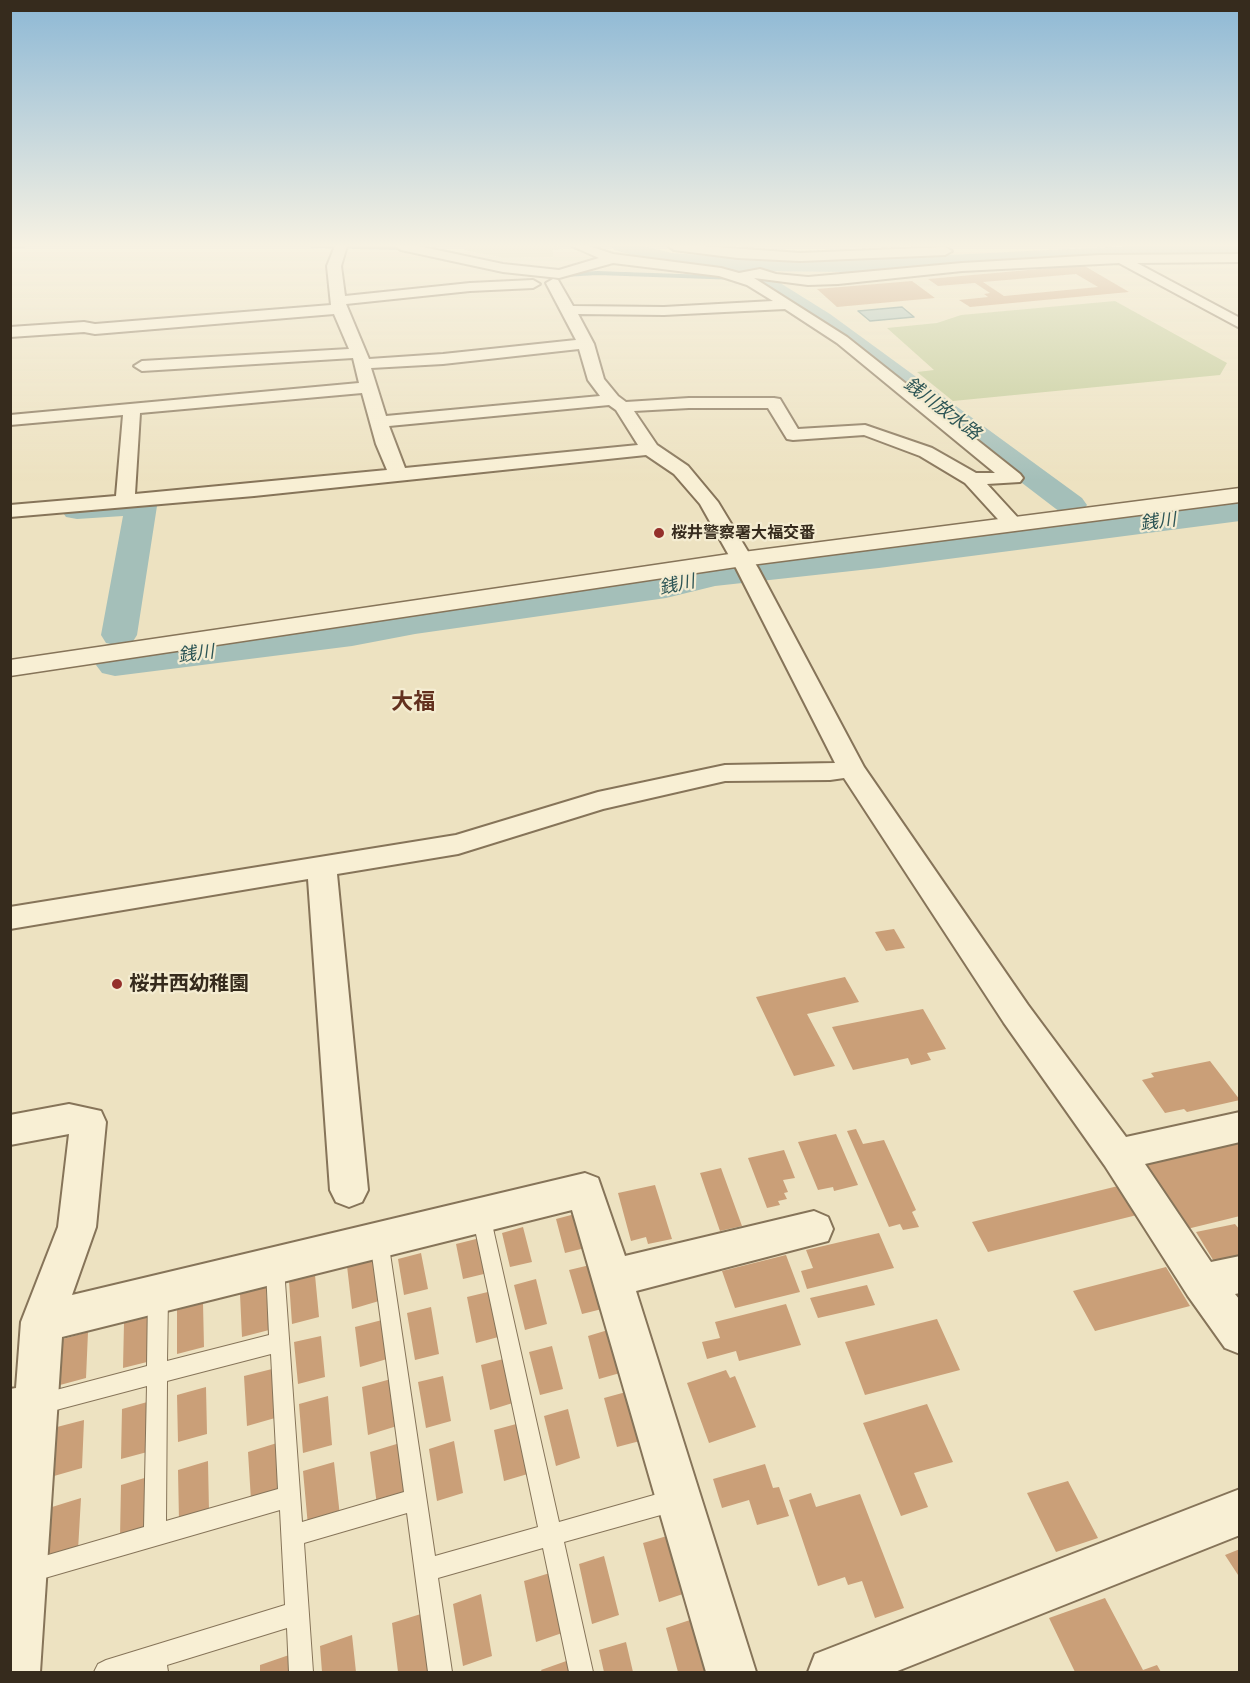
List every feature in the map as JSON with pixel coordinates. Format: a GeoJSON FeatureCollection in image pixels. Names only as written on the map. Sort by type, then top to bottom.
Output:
{"type":"FeatureCollection","features":[{"type":"Feature","properties":{"kind":"street"},"geometry":{"type":"LineString","coordinates":[[125,501],[149,325]]}},
{"type":"Feature","properties":{"kind":"street"},"geometry":{"type":"LineString","coordinates":[[10,332],[153,325]]}},
{"type":"Feature","properties":{"kind":"street"},"geometry":{"type":"LineString","coordinates":[[347,325],[360,358],[385,444],[398,473]]}},
{"type":"Feature","properties":{"kind":"street"},"geometry":{"type":"LineString","coordinates":[[576,325],[586,344],[586,351],[596,380],[650,449],[681,470],[708,502],[747,568],[851,768],[1016,1014],[1118,1155],[1239,1334]]}},
{"type":"Feature","properties":{"kind":"street"},"geometry":{"type":"LineString","coordinates":[[818,325],[900,384],[1013,478],[972,479]]}},
{"type":"Feature","properties":{"kind":"street"},"geometry":{"type":"LineString","coordinates":[[142,366],[360,358],[443,359],[586,344]]}},
{"type":"Feature","properties":{"kind":"street"},"geometry":{"type":"LineString","coordinates":[[10,420],[139,397],[368,387]]}},
{"type":"Feature","properties":{"kind":"street"},"geometry":{"type":"LineString","coordinates":[[379,423],[617,404],[774,403],[793,435],[865,430],[926,452],[972,479],[1013,524]]}},
{"type":"Feature","properties":{"kind":"street"},"geometry":{"type":"LineString","coordinates":[[10,511],[254,490],[398,473],[650,449]]}},
{"type":"Feature","properties":{"kind":"street"},"geometry":{"type":"LineString","coordinates":[[10,668],[747,568],[1013,524],[1239,495]]}},
{"type":"Feature","properties":{"kind":"street"},"geometry":{"type":"LineString","coordinates":[[10,918],[458,844],[598,801],[725,772],[830,771],[851,768]]}},
{"type":"Feature","properties":{"kind":"street"},"geometry":{"type":"LineString","coordinates":[[322,867],[349,1190]]}},
{"type":"Feature","properties":{"kind":"street"},"geometry":{"type":"LineString","coordinates":[[10,1130],[69,1119],[88,1122],[77,1227],[42,1322],[23,1408],[23,1573],[15,1672]]}},
{"type":"Feature","properties":{"kind":"street"},"geometry":{"type":"LineString","coordinates":[[1118,1155],[1239,1126]]}},
{"type":"Feature","properties":{"kind":"street"},"geometry":{"type":"LineString","coordinates":[[42,1322],[585,1190],[731,1672]]}},
{"type":"Feature","properties":{"kind":"street"},"geometry":{"type":"LineString","coordinates":[[612,1278],[814,1229]]}},
{"type":"Feature","properties":{"kind":"street"},"geometry":{"type":"LineString","coordinates":[[1202,1282],[1239,1274]]}},
{"type":"Feature","properties":{"kind":"street"},"geometry":{"type":"LineString","coordinates":[[833,1672],[1239,1512]]}},
{"type":"Feature","properties":{"kind":"lane"},"geometry":{"type":"LineString","coordinates":[[481,1215],[581,1672]]}},
{"type":"Feature","properties":{"kind":"lane"},"geometry":{"type":"LineString","coordinates":[[379,1240],[440,1672]]}},
{"type":"Feature","properties":{"kind":"lane"},"geometry":{"type":"LineString","coordinates":[[274,1266],[301,1672]]}},
{"type":"Feature","properties":{"kind":"lane"},"geometry":{"type":"LineString","coordinates":[[155,1535],[159,1294]]}},
{"type":"Feature","properties":{"kind":"lane"},"geometry":{"type":"LineString","coordinates":[[23,1408],[279,1342]]}},
{"type":"Feature","properties":{"kind":"lane"},"geometry":{"type":"LineString","coordinates":[[23,1573],[289,1497]]}},
{"type":"Feature","properties":{"kind":"lane"},"geometry":{"type":"LineString","coordinates":[[292,1536],[416,1499]]}},
{"type":"Feature","properties":{"kind":"lane"},"geometry":{"type":"LineString","coordinates":[[426,1570],[680,1499]]}},
{"type":"Feature","properties":{"kind":"lane"},"geometry":{"type":"LineString","coordinates":[[106,1672],[155,1665],[297,1613]]}},
{"type":"Feature","properties":{"kind":"green space"},"geometry":{"type":"Polygon","coordinates":[[[922,325],[1158,325],[1227,363],[1220,375],[953,401],[917,372],[934,370],[887,328],[922,325]]]}},
{"type":"Feature","properties":{"kind":"building"},"geometry":{"type":"Polygon","coordinates":[[[894,929],[905,948],[886,951],[875,932],[894,929]]]}},
{"type":"Feature","properties":{"kind":"building"},"geometry":{"type":"Polygon","coordinates":[[[845,977],[859,1002],[807,1014],[835,1066],[794,1076],[756,997],[845,977]]]}},
{"type":"Feature","properties":{"kind":"building"},"geometry":{"type":"Polygon","coordinates":[[[923,1009],[946,1049],[927,1053],[931,1060],[911,1065],[908,1058],[853,1070],[832,1027],[923,1009]]]}},
{"type":"Feature","properties":{"kind":"building"},"geometry":{"type":"Polygon","coordinates":[[[1210,1061],[1240,1100],[1187,1112],[1184,1109],[1165,1113],[1142,1080],[1154,1077],[1151,1073],[1210,1061]]]}},
{"type":"Feature","properties":{"kind":"building"},"geometry":{"type":"Polygon","coordinates":[[[856,1129],[863,1144],[884,1140],[916,1210],[912,1212],[919,1227],[903,1230],[900,1224],[889,1227],[847,1131],[856,1129]]]}},
{"type":"Feature","properties":{"kind":"building"},"geometry":{"type":"Polygon","coordinates":[[[836,1134],[858,1185],[834,1191],[833,1187],[818,1190],[798,1142],[836,1134]]]}},
{"type":"Feature","properties":{"kind":"building"},"geometry":{"type":"Polygon","coordinates":[[[1240,1137],[1240,1216],[1183,1230],[1138,1160],[1240,1137]]]}},
{"type":"Feature","properties":{"kind":"building"},"geometry":{"type":"Polygon","coordinates":[[[784,1150],[795,1178],[783,1180],[788,1192],[784,1193],[787,1199],[778,1201],[780,1205],[767,1208],[748,1158],[784,1150]]]}},
{"type":"Feature","properties":{"kind":"building"},"geometry":{"type":"Polygon","coordinates":[[[721,1168],[742,1226],[720,1231],[700,1173],[721,1168]]]}},
{"type":"Feature","properties":{"kind":"building"},"geometry":{"type":"Polygon","coordinates":[[[655,1185],[672,1239],[648,1244],[646,1237],[631,1241],[618,1193],[655,1185]]]}},
{"type":"Feature","properties":{"kind":"building"},"geometry":{"type":"Polygon","coordinates":[[[1118,1186],[1137,1215],[988,1252],[972,1222],[1118,1186]]]}},
{"type":"Feature","properties":{"kind":"building"},"geometry":{"type":"Polygon","coordinates":[[[575,1214],[585,1248],[565,1253],[556,1219],[575,1214]]]}},
{"type":"Feature","properties":{"kind":"building"},"geometry":{"type":"Polygon","coordinates":[[[1235,1224],[1240,1230],[1240,1257],[1215,1263],[1196,1232],[1235,1224]]]}},
{"type":"Feature","properties":{"kind":"building"},"geometry":{"type":"Polygon","coordinates":[[[523,1227],[532,1262],[510,1267],[502,1233],[523,1227]]]}},
{"type":"Feature","properties":{"kind":"building"},"geometry":{"type":"Polygon","coordinates":[[[879,1233],[894,1268],[807,1289],[801,1271],[813,1268],[806,1250],[879,1233]]]}},
{"type":"Feature","properties":{"kind":"building"},"geometry":{"type":"Polygon","coordinates":[[[480,1238],[488,1273],[463,1279],[456,1244],[480,1238]]]}},
{"type":"Feature","properties":{"kind":"building"},"geometry":{"type":"Polygon","coordinates":[[[421,1253],[428,1289],[404,1295],[398,1259],[421,1253]]]}},
{"type":"Feature","properties":{"kind":"building"},"geometry":{"type":"Polygon","coordinates":[[[786,1255],[800,1292],[735,1308],[722,1271],[786,1255]]]}},
{"type":"Feature","properties":{"kind":"building"},"geometry":{"type":"Polygon","coordinates":[[[374,1260],[379,1301],[352,1309],[347,1266],[374,1260]]]}},
{"type":"Feature","properties":{"kind":"building"},"geometry":{"type":"Polygon","coordinates":[[[590,1265],[602,1309],[582,1314],[569,1270],[590,1265]]]}},
{"type":"Feature","properties":{"kind":"building"},"geometry":{"type":"Polygon","coordinates":[[[1166,1267],[1190,1306],[1095,1331],[1073,1291],[1166,1267]]]}},
{"type":"Feature","properties":{"kind":"building"},"geometry":{"type":"Polygon","coordinates":[[[315,1275],[319,1317],[292,1324],[289,1281],[315,1275]]]}},
{"type":"Feature","properties":{"kind":"building"},"geometry":{"type":"Polygon","coordinates":[[[536,1279],[547,1324],[525,1330],[514,1285],[536,1279]]]}},
{"type":"Feature","properties":{"kind":"building"},"geometry":{"type":"Polygon","coordinates":[[[867,1285],[875,1305],[818,1318],[810,1298],[867,1285]]]}},
{"type":"Feature","properties":{"kind":"building"},"geometry":{"type":"Polygon","coordinates":[[[266,1287],[269,1330],[242,1337],[240,1294],[266,1287]]]}},
{"type":"Feature","properties":{"kind":"building"},"geometry":{"type":"Polygon","coordinates":[[[492,1291],[502,1336],[476,1343],[467,1297],[492,1291]]]}},
{"type":"Feature","properties":{"kind":"building"},"geometry":{"type":"Polygon","coordinates":[[[203,1303],[204,1347],[177,1354],[177,1310],[203,1303]]]}},
{"type":"Feature","properties":{"kind":"building"},"geometry":{"type":"Polygon","coordinates":[[[786,1304],[801,1345],[739,1361],[736,1351],[707,1359],[702,1342],[720,1338],[715,1322],[786,1304]]]}},
{"type":"Feature","properties":{"kind":"building"},"geometry":{"type":"Polygon","coordinates":[[[431,1307],[439,1354],[415,1360],[407,1313],[431,1307]]]}},
{"type":"Feature","properties":{"kind":"building"},"geometry":{"type":"Polygon","coordinates":[[[152,1316],[151,1361],[123,1368],[124,1323],[152,1316]]]}},
{"type":"Feature","properties":{"kind":"building"},"geometry":{"type":"Polygon","coordinates":[[[937,1319],[960,1370],[865,1395],[845,1342],[937,1319]]]}},
{"type":"Feature","properties":{"kind":"building"},"geometry":{"type":"Polygon","coordinates":[[[382,1320],[387,1359],[360,1367],[355,1327],[382,1320]]]}},
{"type":"Feature","properties":{"kind":"building"},"geometry":{"type":"Polygon","coordinates":[[[608,1330],[620,1373],[599,1379],[588,1336],[608,1330]]]}},
{"type":"Feature","properties":{"kind":"building"},"geometry":{"type":"Polygon","coordinates":[[[88,1332],[86,1378],[60,1385],[63,1339],[88,1332]]]}},
{"type":"Feature","properties":{"kind":"building"},"geometry":{"type":"Polygon","coordinates":[[[321,1336],[325,1377],[298,1384],[294,1342],[321,1336]]]}},
{"type":"Feature","properties":{"kind":"building"},"geometry":{"type":"Polygon","coordinates":[[[552,1346],[563,1389],[540,1395],[529,1352],[552,1346]]]}},
{"type":"Feature","properties":{"kind":"building"},"geometry":{"type":"Polygon","coordinates":[[[507,1358],[516,1402],[490,1410],[481,1365],[507,1358]]]}},
{"type":"Feature","properties":{"kind":"building"},"geometry":{"type":"Polygon","coordinates":[[[272,1369],[275,1418],[247,1426],[244,1376],[272,1369]]]}},
{"type":"Feature","properties":{"kind":"building"},"geometry":{"type":"Polygon","coordinates":[[[726,1370],[730,1378],[735,1376],[756,1427],[709,1443],[687,1383],[726,1370]]]}},
{"type":"Feature","properties":{"kind":"building"},"geometry":{"type":"Polygon","coordinates":[[[443,1376],[451,1421],[426,1428],[418,1382],[443,1376]]]}},
{"type":"Feature","properties":{"kind":"building"},"geometry":{"type":"Polygon","coordinates":[[[391,1379],[397,1426],[368,1435],[362,1387],[391,1379]]]}},
{"type":"Feature","properties":{"kind":"building"},"geometry":{"type":"Polygon","coordinates":[[[206,1387],[207,1434],[178,1442],[177,1395],[206,1387]]]}},
{"type":"Feature","properties":{"kind":"building"},"geometry":{"type":"Polygon","coordinates":[[[626,1392],[640,1441],[617,1447],[604,1398],[626,1392]]]}},
{"type":"Feature","properties":{"kind":"building"},"geometry":{"type":"Polygon","coordinates":[[[328,1396],[332,1445],[303,1453],[299,1404],[328,1396]]]}},
{"type":"Feature","properties":{"kind":"building"},"geometry":{"type":"Polygon","coordinates":[[[151,1401],[151,1451],[121,1459],[122,1409],[151,1401]]]}},
{"type":"Feature","properties":{"kind":"building"},"geometry":{"type":"Polygon","coordinates":[[[927,1404],[953,1462],[914,1473],[928,1507],[901,1516],[863,1423],[927,1404]]]}},
{"type":"Feature","properties":{"kind":"building"},"geometry":{"type":"Polygon","coordinates":[[[568,1409],[580,1458],[556,1466],[544,1416],[568,1409]]]}},
{"type":"Feature","properties":{"kind":"building"},"geometry":{"type":"Polygon","coordinates":[[[84,1420],[82,1468],[54,1476],[57,1427],[84,1420]]]}},
{"type":"Feature","properties":{"kind":"building"},"geometry":{"type":"Polygon","coordinates":[[[520,1423],[531,1473],[504,1481],[494,1430],[520,1423]]]}},
{"type":"Feature","properties":{"kind":"building"},"geometry":{"type":"Polygon","coordinates":[[[454,1441],[463,1493],[437,1501],[429,1449],[454,1441]]]}},
{"type":"Feature","properties":{"kind":"building"},"geometry":{"type":"Polygon","coordinates":[[[277,1443],[280,1491],[251,1500],[248,1452],[277,1443]]]}},
{"type":"Feature","properties":{"kind":"building"},"geometry":{"type":"Polygon","coordinates":[[[400,1443],[407,1497],[377,1505],[370,1452],[400,1443]]]}},
{"type":"Feature","properties":{"kind":"building"},"geometry":{"type":"Polygon","coordinates":[[[208,1461],[209,1511],[179,1521],[178,1470],[208,1461]]]}},
{"type":"Feature","properties":{"kind":"building"},"geometry":{"type":"Polygon","coordinates":[[[334,1462],[340,1516],[308,1526],[303,1471],[334,1462]]]}},
{"type":"Feature","properties":{"kind":"building"},"geometry":{"type":"Polygon","coordinates":[[[765,1464],[773,1488],[779,1487],[789,1516],[757,1525],[749,1500],[722,1508],[713,1479],[765,1464]]]}},
{"type":"Feature","properties":{"kind":"building"},"geometry":{"type":"Polygon","coordinates":[[[151,1476],[151,1528],[120,1538],[121,1485],[151,1476]]]}},
{"type":"Feature","properties":{"kind":"building"},"geometry":{"type":"Polygon","coordinates":[[[1068,1481],[1098,1538],[1056,1552],[1027,1493],[1068,1481]]]}},
{"type":"Feature","properties":{"kind":"building"},"geometry":{"type":"Polygon","coordinates":[[[811,1493],[816,1507],[860,1494],[904,1608],[875,1618],[862,1581],[848,1585],[845,1577],[818,1586],[789,1500],[811,1493]]]}},
{"type":"Feature","properties":{"kind":"building"},"geometry":{"type":"Polygon","coordinates":[[[81,1498],[78,1550],[49,1558],[52,1507],[81,1498]]]}},
{"type":"Feature","properties":{"kind":"building"},"geometry":{"type":"Polygon","coordinates":[[[667,1536],[683,1594],[659,1602],[643,1543],[667,1536]]]}},
{"type":"Feature","properties":{"kind":"building"},"geometry":{"type":"Polygon","coordinates":[[[1240,1549],[1240,1578],[1225,1555],[1240,1549]]]}},
{"type":"Feature","properties":{"kind":"building"},"geometry":{"type":"Polygon","coordinates":[[[604,1556],[619,1615],[592,1624],[579,1564],[604,1556]]]}},
{"type":"Feature","properties":{"kind":"building"},"geometry":{"type":"Polygon","coordinates":[[[553,1572],[565,1632],[536,1642],[524,1581],[553,1572]]]}},
{"type":"Feature","properties":{"kind":"building"},"geometry":{"type":"Polygon","coordinates":[[[481,1594],[492,1656],[463,1666],[453,1604],[481,1594]]]}},
{"type":"Feature","properties":{"kind":"building"},"geometry":{"type":"Polygon","coordinates":[[[1105,1598],[1143,1670],[1157,1665],[1161,1672],[1075,1672],[1049,1618],[1105,1598]]]}},
{"type":"Feature","properties":{"kind":"building"},"geometry":{"type":"Polygon","coordinates":[[[424,1613],[432,1672],[398,1672],[392,1623],[424,1613]]]}},
{"type":"Feature","properties":{"kind":"building"},"geometry":{"type":"Polygon","coordinates":[[[690,1620],[705,1672],[678,1672],[666,1628],[690,1620]]]}},
{"type":"Feature","properties":{"kind":"building"},"geometry":{"type":"Polygon","coordinates":[[[352,1635],[356,1672],[322,1672],[320,1646],[352,1635]]]}},
{"type":"Feature","properties":{"kind":"building"},"geometry":{"type":"Polygon","coordinates":[[[626,1642],[633,1672],[604,1672],[599,1650],[626,1642]]]}},
{"type":"Feature","properties":{"kind":"building"},"geometry":{"type":"Polygon","coordinates":[[[292,1654],[293,1672],[260,1672],[260,1665],[292,1654]]]}},
{"type":"Feature","properties":{"kind":"building"},"geometry":{"type":"Polygon","coordinates":[[[572,1659],[575,1672],[542,1672],[541,1670],[572,1659]]]}},
{"type":"Feature","properties":{"kind":"waterway","name":"銭川放水路"},"geometry":{"type":"LineString","coordinates":[[829,325],[1071,505]]}},
{"type":"Feature","properties":{"kind":"waterway","name":"銭川"},"geometry":{"type":"LineString","coordinates":[[77,510],[141,506],[119,635]]}},
{"type":"Feature","properties":{"kind":"waterway","name":"銭川"},"geometry":{"type":"LineString","coordinates":[[115,665],[352,635],[415,623],[666,588],[715,576],[879,558],[1240,512]]}},
{"type":"Feature","properties":{"kind":"place","name":"桜井警察署大福交番"},"geometry":{"type":"Point","coordinates":[659,533]}},
{"type":"Feature","properties":{"kind":"place","name":"桜井西幼稚園"},"geometry":{"type":"Point","coordinates":[117,984]}},
{"type":"Feature","properties":{"kind":"district","name":"大福"},"geometry":{"type":"Point","coordinates":[413,703]}}]}
